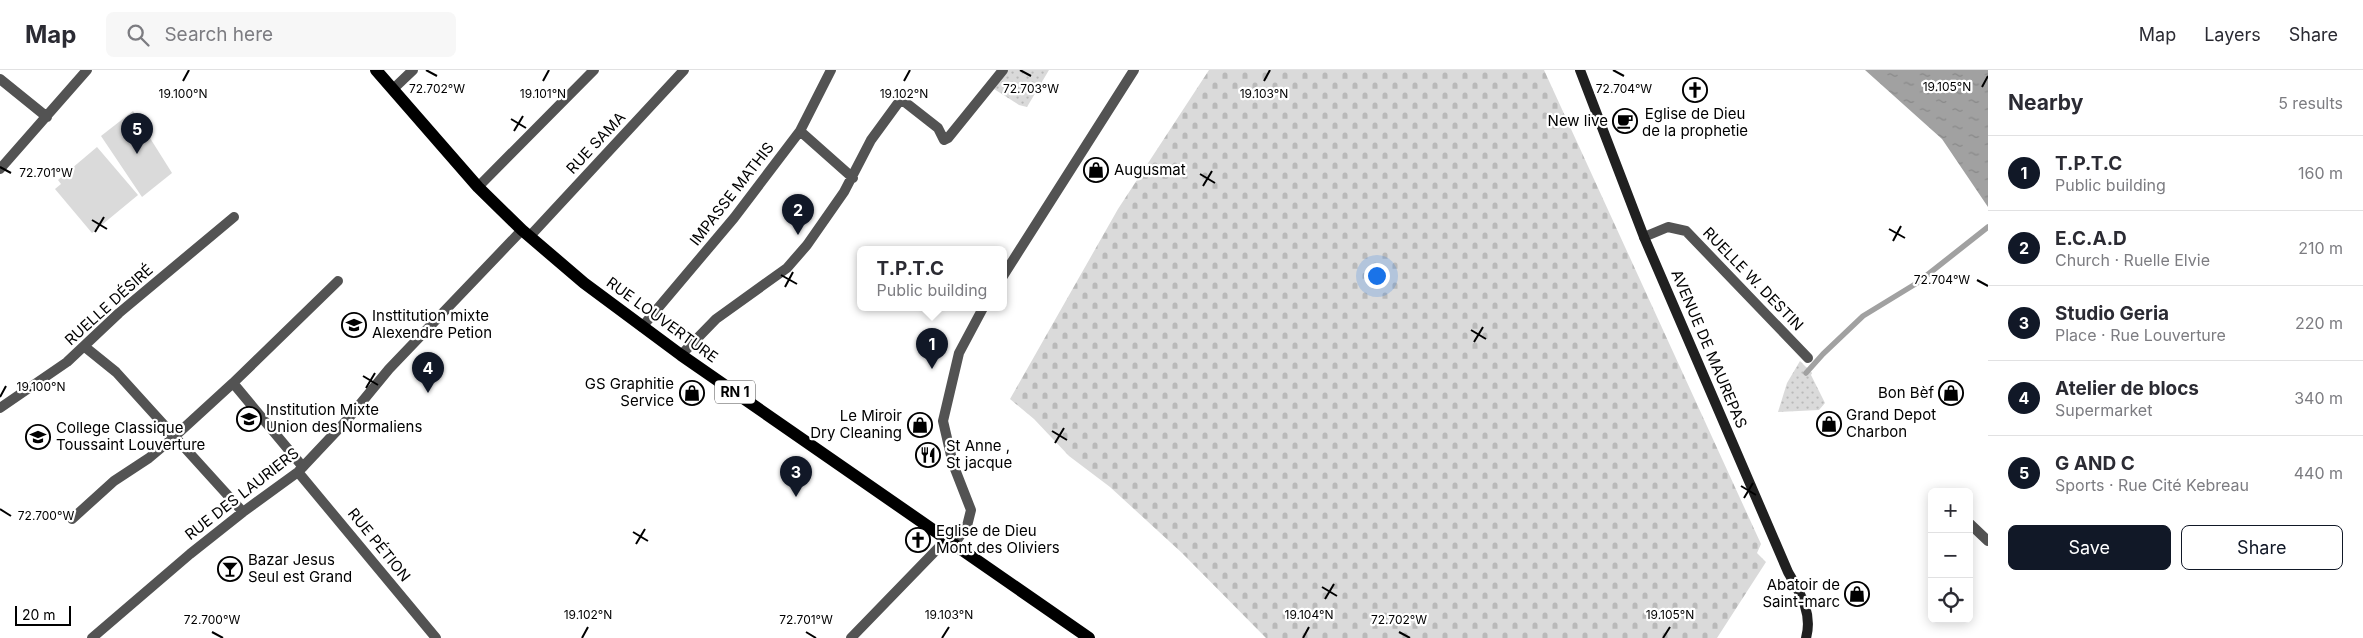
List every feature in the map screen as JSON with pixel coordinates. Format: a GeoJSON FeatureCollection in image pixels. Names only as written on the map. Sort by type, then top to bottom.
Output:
{"type":"FeatureCollection","features":[{"type":"Feature","properties":{"kind":"main road","name":"RUE LOUVERTURE"},"geometry":{"type":"LineString","coordinates":[[376,70],[478,187],[526,233],[584,283],[642,327],[947,544],[1089,638]]}},
{"type":"Feature","properties":{"kind":"street"},"geometry":{"type":"LineString","coordinates":[[0,169],[87,70]]}},
{"type":"Feature","properties":{"kind":"street"},"geometry":{"type":"LineString","coordinates":[[393,89],[413,70]]}},
{"type":"Feature","properties":{"kind":"street"},"geometry":{"type":"LineString","coordinates":[[478,187],[594,70]]}},
{"type":"Feature","properties":{"kind":"street","name":"RUE SAMA"},"geometry":{"type":"LineString","coordinates":[[526,233],[684,70]]}},
{"type":"Feature","properties":{"kind":"street","name":"IMPASSE MATHIS"},"geometry":{"type":"LineString","coordinates":[[642,327],[734,218],[800,132],[832,70]]}},
{"type":"Feature","properties":{"kind":"street"},"geometry":{"type":"LineString","coordinates":[[681,355],[716,319],[787,268],[807,245],[853,178],[871,140],[901,99],[938,128],[944,140],[948,138],[973,109],[1003,70]]}},
{"type":"Feature","properties":{"kind":"street"},"geometry":{"type":"LineString","coordinates":[[1007,270],[1134,70]]}},
{"type":"Feature","properties":{"kind":"street","name":"AVENUE DE MAUREPAS"},"geometry":{"type":"LineString","coordinates":[[1580,70],[1644,237],[1788,572],[1804,600],[1808,618],[1806,638]]}},
{"type":"Feature","properties":{"kind":"street"},"geometry":{"type":"LineString","coordinates":[[0,79],[46,117]]}},
{"type":"Feature","properties":{"kind":"street"},"geometry":{"type":"LineString","coordinates":[[800,132],[853,178]]}},
{"type":"Feature","properties":{"kind":"street","name":"RUELLE DÉSIRÉ"},"geometry":{"type":"LineString","coordinates":[[0,408],[67,362],[119,313],[234,217]]}},
{"type":"Feature","properties":{"kind":"street","name":"RUELLE W. DESTIN"},"geometry":{"type":"LineString","coordinates":[[1644,237],[1668,227],[1686,231],[1808,358]]}},
{"type":"Feature","properties":{"kind":"street","name":"RUE DES LAURIERS"},"geometry":{"type":"LineString","coordinates":[[92,638],[243,512],[300,469],[347,420],[389,369],[526,233]]}},
{"type":"Feature","properties":{"kind":"street"},"geometry":{"type":"LineString","coordinates":[[72,519],[114,481],[149,458],[174,437],[234,383],[274,341],[338,281]]}},
{"type":"Feature","properties":{"kind":"street"},"geometry":{"type":"LineString","coordinates":[[852,638],[930,558],[967,526],[971,510],[953,464],[943,421],[960,353],[981,311]]}},
{"type":"Feature","properties":{"kind":"street"},"geometry":{"type":"LineString","coordinates":[[85,347],[116,372],[243,512]]}},
{"type":"Feature","properties":{"kind":"street","name":"RUE PÉTION"},"geometry":{"type":"LineString","coordinates":[[234,383],[300,469],[436,638]]}},
{"type":"Feature","properties":{"kind":"street"},"geometry":{"type":"LineString","coordinates":[[1973,527],[1988,540]]}},
{"type":"Feature","properties":{"kind":"green space"},"geometry":{"type":"Polygon","coordinates":[[[1008,70],[1049,70],[1027,107],[1019,105],[994,89],[1008,70]]]}},
{"type":"Feature","properties":{"kind":"green space"},"geometry":{"type":"Polygon","coordinates":[[[1209,70],[1544,70],[1761,544],[1757,553],[1766,562],[1717,638],[1266,638],[1182,553],[1110,487],[1069,456],[1034,419],[1010,399],[1118,209],[1209,70]]]}},
{"type":"Feature","properties":{"kind":"green space"},"geometry":{"type":"Polygon","coordinates":[[[133,111],[172,173],[142,197],[101,136],[133,111]]]}},
{"type":"Feature","properties":{"kind":"green space"},"geometry":{"type":"Polygon","coordinates":[[[97,147],[138,195],[92,233],[55,189],[61,184],[58,180],[97,147]]]}},
{"type":"Feature","properties":{"kind":"green space"},"geometry":{"type":"Polygon","coordinates":[[[1800,361],[1812,373],[1811,375],[1825,403],[1819,410],[1778,412],[1787,383],[1800,361]]]}},
{"type":"Feature","properties":{"kind":"water"},"geometry":{"type":"Polygon","coordinates":[[[1865,70],[1988,70],[1988,207],[1942,139],[1865,70]]]}},
{"type":"Feature","properties":{"kind":"waterway"},"geometry":{"type":"LineString","coordinates":[[1806,373],[1863,316],[1917,283],[1988,227]]}},
{"type":"Feature","properties":{"kind":"place","name":"Eglise de Dieu de la prophetie"},"geometry":{"type":"Point","coordinates":[1695,90]}},
{"type":"Feature","properties":{"kind":"place","name":"New live"},"geometry":{"type":"Point","coordinates":[1625,121]}},
{"type":"Feature","properties":{"kind":"place","name":"G AND C"},"geometry":{"type":"Point","coordinates":[137,154]}},
{"type":"Feature","properties":{"kind":"place","name":"Augusmat"},"geometry":{"type":"Point","coordinates":[1096,170]}},
{"type":"Feature","properties":{"kind":"place","name":"E.C.A.D"},"geometry":{"type":"Point","coordinates":[798,235]}},
{"type":"Feature","properties":{"kind":"place","name":"Insttitution mixte Alexendre Petion"},"geometry":{"type":"Point","coordinates":[354,325]}},
{"type":"Feature","properties":{"kind":"place","name":"T.P.T.C"},"geometry":{"type":"Point","coordinates":[932,369]}},
{"type":"Feature","properties":{"kind":"place","name":"Atelier de blocs"},"geometry":{"type":"Point","coordinates":[428,393]}},
{"type":"Feature","properties":{"kind":"place","name":"GS Graphitie Service"},"geometry":{"type":"Point","coordinates":[692,393]}},
{"type":"Feature","properties":{"kind":"place","name":"Bon Bèf"},"geometry":{"type":"Point","coordinates":[1951,393]}},
{"type":"Feature","properties":{"kind":"place","name":"Institution Mixte Union des Normaliens"},"geometry":{"type":"Point","coordinates":[249,419]}},
{"type":"Feature","properties":{"kind":"place","name":"Grand Depot Charbon"},"geometry":{"type":"Point","coordinates":[1829,424]}},
{"type":"Feature","properties":{"kind":"place","name":"Le Miroir Dry Cleaning"},"geometry":{"type":"Point","coordinates":[920,425]}},
{"type":"Feature","properties":{"kind":"place","name":"College Classique Toussaint Louverture"},"geometry":{"type":"Point","coordinates":[38,437]}},
{"type":"Feature","properties":{"kind":"place","name":"St Anne , St jacque"},"geometry":{"type":"Point","coordinates":[928,455]}},
{"type":"Feature","properties":{"kind":"place","name":"Studio Geria"},"geometry":{"type":"Point","coordinates":[796,497]}},
{"type":"Feature","properties":{"kind":"place","name":"Eglise de Dieu Mont des Oliviers"},"geometry":{"type":"Point","coordinates":[918,540]}},
{"type":"Feature","properties":{"kind":"place","name":"Bazar Jesus Seul est Grand"},"geometry":{"type":"Point","coordinates":[230,569]}},
{"type":"Feature","properties":{"kind":"place","name":"Abatoir de Saint-marc"},"geometry":{"type":"Point","coordinates":[1857,594]}}]}
